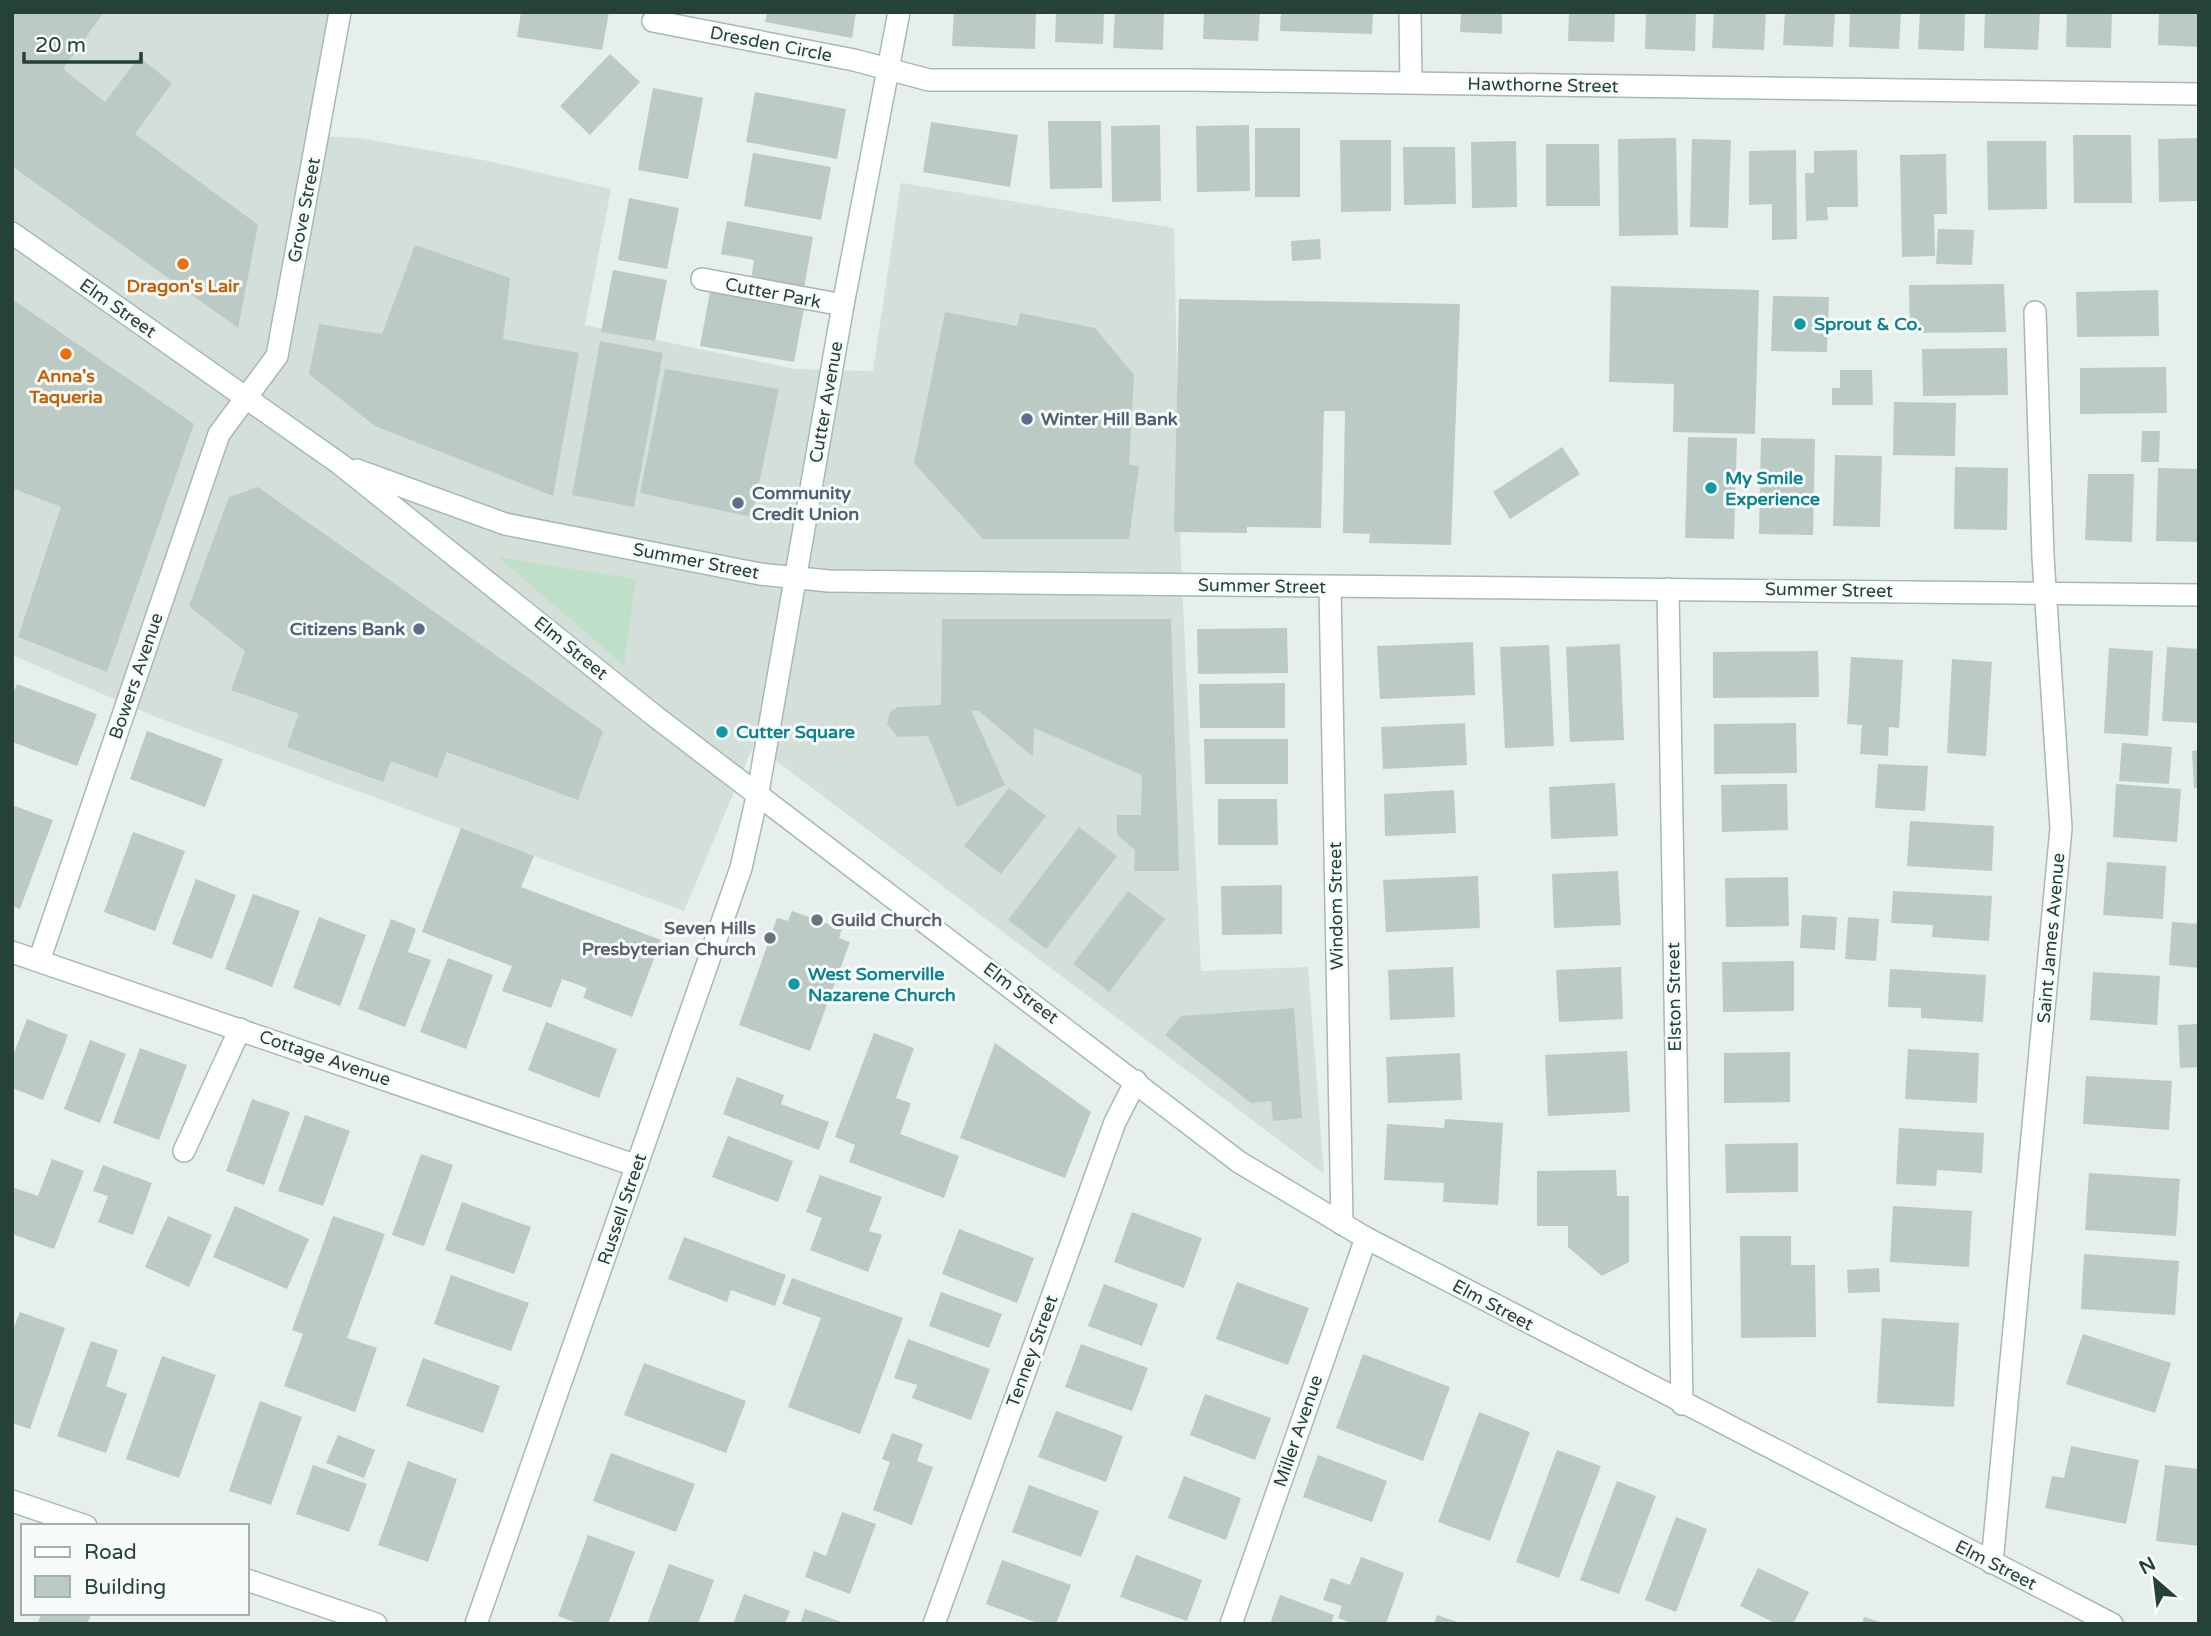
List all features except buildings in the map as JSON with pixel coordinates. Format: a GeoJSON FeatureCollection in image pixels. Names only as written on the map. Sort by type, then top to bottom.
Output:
{"type":"FeatureCollection","features":[{"type":"Feature","properties":{"kind":"street","name":"Grove Street"},"geometry":{"type":"LineString","coordinates":[[245,397],[276,356],[340,12]]}},
{"type":"Feature","properties":{"kind":"street","name":"Cutter Avenue"},"geometry":{"type":"LineString","coordinates":[[758,792],[843,305],[899,12]]}},
{"type":"Feature","properties":{"kind":"street"},"geometry":{"type":"LineString","coordinates":[[1410,12],[1411,83]]}},
{"type":"Feature","properties":{"kind":"street","name":"Dresden Circle"},"geometry":{"type":"LineString","coordinates":[[653,21],[888,69]]}},
{"type":"Feature","properties":{"kind":"street","name":"Hawthorne Street"},"geometry":{"type":"LineString","coordinates":[[888,69],[929,80],[1411,83],[2199,94]]}},
{"type":"Feature","properties":{"kind":"street","name":"Elm Street"},"geometry":{"type":"LineString","coordinates":[[12,233],[340,464],[656,717],[758,792],[1239,1162],[1366,1238],[1682,1404],[2112,1624]]}},
{"type":"Feature","properties":{"kind":"street","name":"Cutter Park"},"geometry":{"type":"LineString","coordinates":[[702,279],[843,305]]}},
{"type":"Feature","properties":{"kind":"street","name":"Saint James Avenue"},"geometry":{"type":"LineString","coordinates":[[1992,1563],[2061,828],[2046,594],[2035,312]]}},
{"type":"Feature","properties":{"kind":"street","name":"Bowers Avenue"},"geometry":{"type":"LineString","coordinates":[[40,961],[219,434],[245,397]]}},
{"type":"Feature","properties":{"kind":"street","name":"Summer Street"},"geometry":{"type":"LineString","coordinates":[[340,464],[505,524],[795,578],[829,581],[2199,595]]}},
{"type":"Feature","properties":{"kind":"street","name":"Windom Street"},"geometry":{"type":"LineString","coordinates":[[1330,588],[1342,1224]]}},
{"type":"Feature","properties":{"kind":"street","name":"Elston Street"},"geometry":{"type":"LineString","coordinates":[[1668,589],[1682,1404]]}},
{"type":"Feature","properties":{"kind":"street","name":"Russell Street"},"geometry":{"type":"LineString","coordinates":[[476,1624],[741,868],[758,792]]}},
{"type":"Feature","properties":{"kind":"street","name":"Cottage Avenue"},"geometry":{"type":"LineString","coordinates":[[12,952],[636,1166]]}},
{"type":"Feature","properties":{"kind":"street"},"geometry":{"type":"LineString","coordinates":[[184,1151],[240,1030]]}},
{"type":"Feature","properties":{"kind":"street","name":"Tenney Street"},"geometry":{"type":"LineString","coordinates":[[934,1624],[1115,1122],[1136,1081]]}},
{"type":"Feature","properties":{"kind":"street","name":"Miller Avenue"},"geometry":{"type":"LineString","coordinates":[[1231,1624],[1366,1238]]}},
{"type":"Feature","properties":{"kind":"street"},"geometry":{"type":"LineString","coordinates":[[12,1501],[80,1524]]}},
{"type":"Feature","properties":{"kind":"street"},"geometry":{"type":"LineString","coordinates":[[248,1580],[376,1624]]}},
{"type":"Feature","properties":{"kind":"shaded area"},"geometry":{"type":"Polygon","coordinates":[[[12,12],[340,12],[310,136],[360,138],[488,161],[611,189],[585,325],[795,369],[873,371],[901,183],[1174,228],[1181,564],[1201,971],[1308,967],[1324,1174],[754,744],[684,911],[156,717],[12,655],[12,12]]]}},
{"type":"Feature","properties":{"kind":"green space"},"geometry":{"type":"Polygon","coordinates":[[[498,557],[636,579],[624,665],[498,557]]]}},
{"type":"Feature","properties":{"kind":"place","name":"Dragon's Lair"},"geometry":{"type":"Point","coordinates":[183,264]}},
{"type":"Feature","properties":{"kind":"place","name":"Sprout & Co."},"geometry":{"type":"Point","coordinates":[1800,324]}},
{"type":"Feature","properties":{"kind":"place","name":"Anna's Taqueria"},"geometry":{"type":"Point","coordinates":[66,354]}},
{"type":"Feature","properties":{"kind":"place","name":"Winter Hill Bank"},"geometry":{"type":"Point","coordinates":[1027,419]}},
{"type":"Feature","properties":{"kind":"place","name":"My Smile Experience"},"geometry":{"type":"Point","coordinates":[1711,488]}},
{"type":"Feature","properties":{"kind":"place","name":"Community Credit Union"},"geometry":{"type":"Point","coordinates":[738,503]}},
{"type":"Feature","properties":{"kind":"place","name":"Citizens Bank"},"geometry":{"type":"Point","coordinates":[419,629]}},
{"type":"Feature","properties":{"kind":"place","name":"Cutter Square"},"geometry":{"type":"Point","coordinates":[722,732]}},
{"type":"Feature","properties":{"kind":"place","name":"Guild Church"},"geometry":{"type":"Point","coordinates":[817,920]}},
{"type":"Feature","properties":{"kind":"place","name":"Seven Hills Presbyterian Church"},"geometry":{"type":"Point","coordinates":[770,938]}},
{"type":"Feature","properties":{"kind":"place","name":"West Somerville Nazarene Church"},"geometry":{"type":"Point","coordinates":[794,984]}}]}
